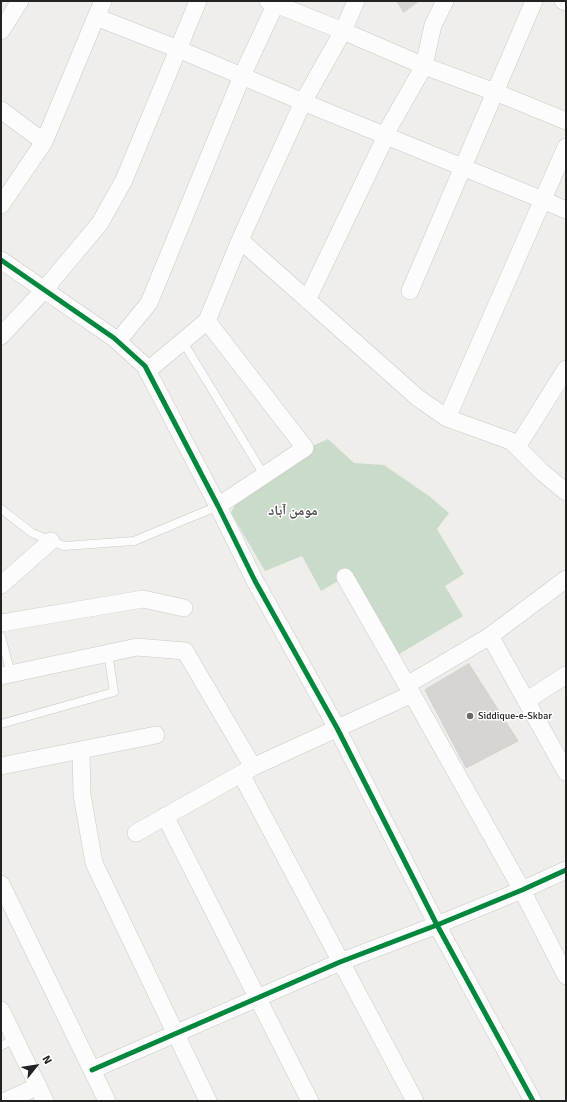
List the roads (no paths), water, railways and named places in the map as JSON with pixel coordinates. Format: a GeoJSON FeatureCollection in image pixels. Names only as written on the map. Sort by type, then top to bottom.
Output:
{"type":"FeatureCollection","features":[{"type":"Feature","properties":{"kind":"street"},"geometry":{"type":"LineString","coordinates":[[1,31],[20,1]]}},
{"type":"Feature","properties":{"kind":"street"},"geometry":{"type":"LineString","coordinates":[[1,205],[44,142],[103,1]]}},
{"type":"Feature","properties":{"kind":"street"},"geometry":{"type":"LineString","coordinates":[[1,336],[44,290],[100,223],[124,180],[198,1]]}},
{"type":"Feature","properties":{"kind":"street"},"geometry":{"type":"LineString","coordinates":[[147,371],[207,321],[240,240],[303,102],[343,31],[356,1]]}},
{"type":"Feature","properties":{"kind":"street"},"geometry":{"type":"LineString","coordinates":[[307,300],[386,136],[387,131],[424,66],[433,25],[445,1]]}},
{"type":"Feature","properties":{"kind":"street"},"geometry":{"type":"LineString","coordinates":[[410,291],[534,1]]}},
{"type":"Feature","properties":{"kind":"street"},"geometry":{"type":"LineString","coordinates":[[118,341],[149,303],[274,2],[424,66],[495,92],[566,121]]}},
{"type":"Feature","properties":{"kind":"street"},"geometry":{"type":"LineString","coordinates":[[96,17],[178,49],[566,210]]}},
{"type":"Feature","properties":{"kind":"street"},"geometry":{"type":"LineString","coordinates":[[1,110],[44,142]]}},
{"type":"Feature","properties":{"kind":"street"},"geometry":{"type":"LineString","coordinates":[[447,418],[566,147]]}},
{"type":"Feature","properties":{"kind":"street"},"geometry":{"type":"LineString","coordinates":[[240,240],[418,398],[447,418],[511,441],[542,472],[566,492]]}},
{"type":"Feature","properties":{"kind":"street"},"geometry":{"type":"LineString","coordinates":[[1,260],[118,341],[145,366],[218,506],[255,581],[337,728],[437,925],[533,1101]]}},
{"type":"Feature","properties":{"kind":"street"},"geometry":{"type":"LineString","coordinates":[[207,321],[305,448],[218,506]]}},
{"type":"Feature","properties":{"kind":"street"},"geometry":{"type":"LineString","coordinates":[[517,447],[566,369]]}},
{"type":"Feature","properties":{"kind":"street"},"geometry":{"type":"LineString","coordinates":[[1,585],[51,541]]}},
{"type":"Feature","properties":{"kind":"street"},"geometry":{"type":"LineString","coordinates":[[345,577],[522,890],[566,976]]}},
{"type":"Feature","properties":{"kind":"street"},"geometry":{"type":"LineString","coordinates":[[136,833],[247,770],[337,728],[410,690],[490,636],[566,579]]}},
{"type":"Feature","properties":{"kind":"street"},"geometry":{"type":"LineString","coordinates":[[1,623],[143,599],[184,608]]}},
{"type":"Feature","properties":{"kind":"street"},"geometry":{"type":"LineString","coordinates":[[490,636],[526,701],[561,752],[566,772]]}},
{"type":"Feature","properties":{"kind":"street"},"geometry":{"type":"LineString","coordinates":[[6,675],[137,647],[185,651],[247,770],[340,962],[415,1101]]}},
{"type":"Feature","properties":{"kind":"street"},"geometry":{"type":"LineString","coordinates":[[526,701],[566,675]]}},
{"type":"Feature","properties":{"kind":"street"},"geometry":{"type":"LineString","coordinates":[[1,766],[156,735]]}},
{"type":"Feature","properties":{"kind":"street"},"geometry":{"type":"LineString","coordinates":[[81,750],[82,795],[94,864],[208,1101]]}},
{"type":"Feature","properties":{"kind":"street"},"geometry":{"type":"LineString","coordinates":[[164,816],[310,1101]]}},
{"type":"Feature","properties":{"kind":"street"},"geometry":{"type":"LineString","coordinates":[[92,1070],[340,962],[437,925],[566,870]]}},
{"type":"Feature","properties":{"kind":"street"},"geometry":{"type":"LineString","coordinates":[[1,884],[107,1101]]}},
{"type":"Feature","properties":{"kind":"street"},"geometry":{"type":"LineString","coordinates":[[1,1010],[8,1043],[38,1086],[45,1101]]}},
{"type":"Feature","properties":{"kind":"street"},"geometry":{"type":"LineString","coordinates":[[6,1101],[38,1086]]}},
{"type":"Feature","properties":{"kind":"lane"},"geometry":{"type":"LineString","coordinates":[[183,342],[264,475]]}},
{"type":"Feature","properties":{"kind":"lane"},"geometry":{"type":"LineString","coordinates":[[1,509],[32,533],[64,546],[134,541],[218,506]]}},
{"type":"Feature","properties":{"kind":"lane"},"geometry":{"type":"LineString","coordinates":[[1,636],[6,675]]}},
{"type":"Feature","properties":{"kind":"lane"},"geometry":{"type":"LineString","coordinates":[[1,724],[114,692],[108,653]]}},
{"type":"Feature","properties":{"kind":"place","name":"Siddique-e-Skbar"},"geometry":{"type":"Point","coordinates":[470,716]}},
{"type":"Feature","properties":{"kind":"district","name":"مومن آباد"},"geometry":{"type":"Point","coordinates":[293,511]}}]}
